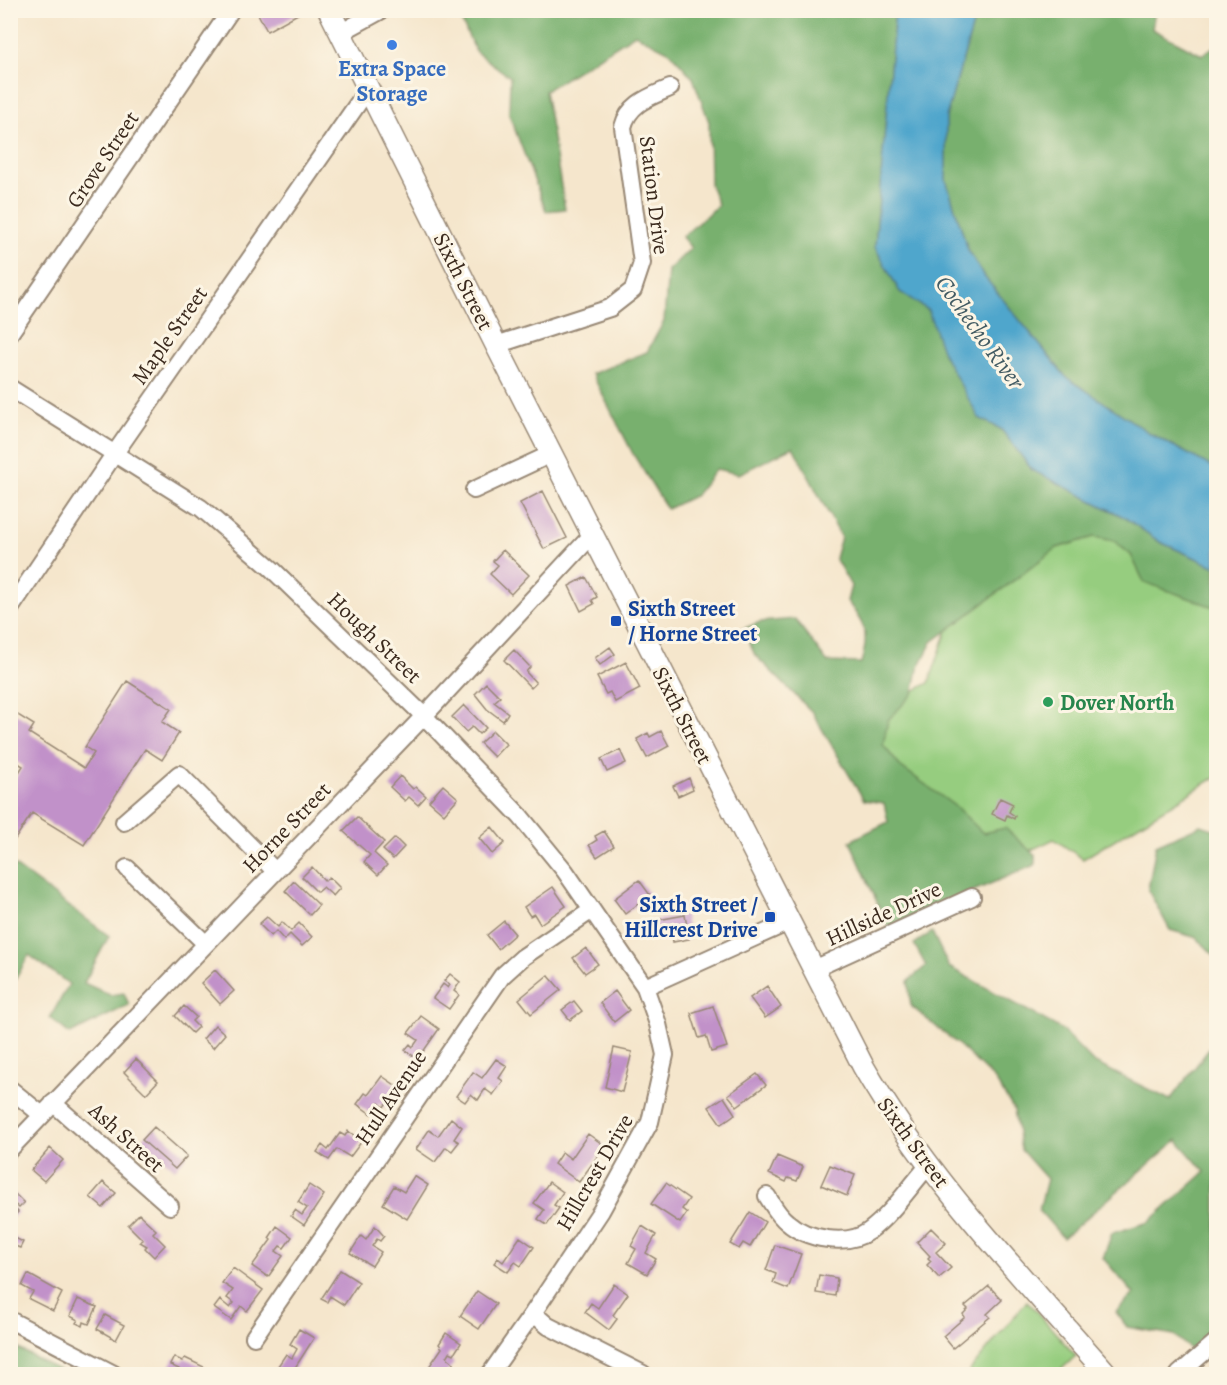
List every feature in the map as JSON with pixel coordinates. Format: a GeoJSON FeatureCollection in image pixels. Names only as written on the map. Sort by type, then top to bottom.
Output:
{"type":"FeatureCollection","features":[{"type":"Feature","properties":{"kind":"main road","name":"Sixth Street"},"geometry":{"type":"LineString","coordinates":[[329,10],[592,535],[880,1096],[928,1165],[1107,1374]]}},
{"type":"Feature","properties":{"kind":"street","name":"Grove Street"},"geometry":{"type":"LineString","coordinates":[[10,333],[231,10]]}},
{"type":"Feature","properties":{"kind":"street"},"geometry":{"type":"LineString","coordinates":[[340,33],[382,10]]}},
{"type":"Feature","properties":{"kind":"street","name":"Station Drive"},"geometry":{"type":"LineString","coordinates":[[496,345],[610,308],[633,290],[642,263],[624,126],[626,117],[643,99],[670,88]]}},
{"type":"Feature","properties":{"kind":"street","name":"Maple Street"},"geometry":{"type":"LineString","coordinates":[[10,609],[115,453],[368,89]]}},
{"type":"Feature","properties":{"kind":"street","name":"Hough Street"},"geometry":{"type":"LineString","coordinates":[[10,388],[201,508],[233,534],[482,773],[527,824],[592,910],[645,987]]}},
{"type":"Feature","properties":{"kind":"street"},"geometry":{"type":"LineString","coordinates":[[474,490],[551,454]]}},
{"type":"Feature","properties":{"kind":"street","name":"Horne Street"},"geometry":{"type":"LineString","coordinates":[[10,1149],[424,716],[592,535]]}},
{"type":"Feature","properties":{"kind":"street"},"geometry":{"type":"LineString","coordinates":[[124,822],[179,774],[275,871]]}},
{"type":"Feature","properties":{"kind":"street"},"geometry":{"type":"LineString","coordinates":[[127,868],[205,943]]}},
{"type":"Feature","properties":{"kind":"street","name":"Hillside Drive"},"geometry":{"type":"LineString","coordinates":[[814,969],[972,897]]}},
{"type":"Feature","properties":{"kind":"street","name":"Hull Avenue"},"geometry":{"type":"LineString","coordinates":[[254,1337],[502,976],[523,957],[592,910]]}},
{"type":"Feature","properties":{"kind":"street"},"geometry":{"type":"LineString","coordinates":[[645,987],[789,922]]}},
{"type":"Feature","properties":{"kind":"street","name":"Hillcrest Drive"},"geometry":{"type":"LineString","coordinates":[[490,1374],[601,1210],[650,1122],[664,1055],[658,1024],[645,987]]}},
{"type":"Feature","properties":{"kind":"street","name":"Ash Street"},"geometry":{"type":"LineString","coordinates":[[10,1089],[48,1109],[170,1206]]}},
{"type":"Feature","properties":{"kind":"street"},"geometry":{"type":"LineString","coordinates":[[767,1196],[780,1215],[800,1231],[828,1239],[848,1238],[866,1233],[879,1222],[928,1165]]}},
{"type":"Feature","properties":{"kind":"street"},"geometry":{"type":"LineString","coordinates":[[533,1313],[549,1326],[643,1374]]}},
{"type":"Feature","properties":{"kind":"street"},"geometry":{"type":"LineString","coordinates":[[10,1320],[114,1374]]}},
{"type":"Feature","properties":{"kind":"street"},"geometry":{"type":"LineString","coordinates":[[1179,1374],[1216,1342]]}},
{"type":"Feature","properties":{"kind":"green space"},"geometry":{"type":"Polygon","coordinates":[[[487,10],[895,11],[875,247],[900,292],[928,309],[943,353],[979,418],[1001,429],[1032,470],[1124,517],[1160,542],[1216,567],[1216,608],[1144,582],[1131,555],[1114,541],[1094,537],[1057,548],[932,642],[918,669],[913,694],[888,720],[883,745],[900,766],[956,807],[983,833],[1005,828],[1035,855],[1035,865],[888,927],[850,841],[888,822],[884,803],[864,800],[812,712],[755,655],[743,629],[760,622],[795,619],[827,662],[861,663],[864,653],[865,637],[862,623],[847,601],[851,586],[835,558],[841,537],[793,447],[739,474],[716,469],[696,495],[667,509],[633,454],[592,374],[647,352],[664,321],[668,270],[691,248],[682,237],[718,205],[710,184],[709,122],[693,78],[670,52],[635,34],[545,91],[565,209],[546,211],[509,114],[510,77],[476,52],[462,22],[487,10]]]}},
{"type":"Feature","properties":{"kind":"green space"},"geometry":{"type":"Polygon","coordinates":[[[977,11],[1155,11],[1152,29],[1202,55],[1216,45],[1216,469],[1151,434],[1066,377],[983,275],[968,250],[946,180],[946,117],[977,11]]]}},
{"type":"Feature","properties":{"kind":"green space"},"geometry":{"type":"Polygon","coordinates":[[[1083,512],[1216,582],[1216,777],[1083,859],[1054,839],[985,872],[853,722],[929,683],[971,561],[1083,512]]]}},
{"type":"Feature","properties":{"kind":"green space"},"geometry":{"type":"Polygon","coordinates":[[[1201,825],[1216,830],[1216,957],[1197,938],[1170,930],[1148,890],[1156,845],[1201,825]]]}},
{"type":"Feature","properties":{"kind":"green space"},"geometry":{"type":"Polygon","coordinates":[[[11,863],[109,936],[84,983],[110,995],[124,993],[129,1005],[70,1034],[50,1018],[69,984],[29,955],[11,987],[11,863]]]}},
{"type":"Feature","properties":{"kind":"green space"},"geometry":{"type":"Polygon","coordinates":[[[932,932],[949,967],[1061,1029],[1093,1062],[1170,1100],[1216,1040],[1216,1325],[1191,1350],[1174,1335],[1127,1327],[1116,1312],[1134,1294],[1103,1258],[1112,1233],[1149,1222],[1205,1172],[1177,1140],[1063,1238],[1039,1210],[1047,1179],[1021,1150],[1014,1110],[996,1081],[960,1046],[911,1006],[908,981],[926,966],[914,944],[932,932]]]}},
{"type":"Feature","properties":{"kind":"green space"},"geometry":{"type":"Polygon","coordinates":[[[1027,1301],[1076,1356],[1056,1374],[967,1374],[1027,1301]]]}},
{"type":"Feature","properties":{"kind":"green space"},"geometry":{"type":"Polygon","coordinates":[[[11,1345],[59,1370],[60,1374],[11,1374],[11,1345]]]}},
{"type":"Feature","properties":{"kind":"water","name":"Cochecho River"},"geometry":{"type":"Polygon","coordinates":[[[895,11],[977,11],[946,117],[946,180],[968,250],[983,275],[1066,377],[1151,434],[1216,469],[1216,567],[1160,542],[1124,517],[1032,470],[1001,429],[979,418],[943,353],[928,310],[900,292],[875,247],[895,11]]]}},
{"type":"Feature","properties":{"kind":"building"},"geometry":{"type":"Polygon","coordinates":[[[256,10],[305,10],[267,31],[256,10]]]}},
{"type":"Feature","properties":{"kind":"building"},"geometry":{"type":"Polygon","coordinates":[[[543,491],[567,538],[544,549],[520,503],[543,491]]]}},
{"type":"Feature","properties":{"kind":"building"},"geometry":{"type":"Polygon","coordinates":[[[503,550],[529,575],[511,594],[490,574],[498,565],[493,561],[503,550]]]}},
{"type":"Feature","properties":{"kind":"building"},"geometry":{"type":"Polygon","coordinates":[[[586,577],[597,597],[592,600],[594,604],[581,611],[569,586],[586,577]]]}},
{"type":"Feature","properties":{"kind":"building"},"geometry":{"type":"Polygon","coordinates":[[[610,647],[615,654],[600,665],[595,658],[610,647]]]}},
{"type":"Feature","properties":{"kind":"building"},"geometry":{"type":"Polygon","coordinates":[[[514,650],[530,667],[526,672],[536,683],[531,688],[504,660],[514,650]]]}},
{"type":"Feature","properties":{"kind":"building"},"geometry":{"type":"Polygon","coordinates":[[[626,662],[640,689],[615,702],[610,692],[606,694],[597,677],[626,662]]]}},
{"type":"Feature","properties":{"kind":"building"},"geometry":{"type":"Polygon","coordinates":[[[127,681],[171,709],[162,722],[179,733],[162,760],[145,749],[84,845],[32,813],[10,847],[10,786],[23,766],[10,758],[10,710],[34,725],[29,733],[84,768],[94,753],[85,747],[127,681]]]}},
{"type":"Feature","properties":{"kind":"building"},"geometry":{"type":"Polygon","coordinates":[[[486,683],[500,697],[494,702],[508,713],[503,721],[487,709],[475,694],[486,683]]]}},
{"type":"Feature","properties":{"kind":"building"},"geometry":{"type":"Polygon","coordinates":[[[464,705],[486,728],[479,734],[472,727],[466,732],[452,717],[464,705]]]}},
{"type":"Feature","properties":{"kind":"building"},"geometry":{"type":"Polygon","coordinates":[[[493,731],[506,744],[494,757],[480,743],[493,731]]]}},
{"type":"Feature","properties":{"kind":"building"},"geometry":{"type":"Polygon","coordinates":[[[661,731],[669,746],[647,758],[637,739],[648,733],[650,737],[661,731]]]}},
{"type":"Feature","properties":{"kind":"building"},"geometry":{"type":"Polygon","coordinates":[[[620,750],[626,763],[607,772],[601,759],[620,750]]]}},
{"type":"Feature","properties":{"kind":"building"},"geometry":{"type":"Polygon","coordinates":[[[400,776],[413,789],[416,787],[426,796],[418,805],[409,797],[405,801],[390,787],[400,776]]]}},
{"type":"Feature","properties":{"kind":"building"},"geometry":{"type":"Polygon","coordinates":[[[689,778],[693,789],[678,796],[673,786],[689,778]]]}},
{"type":"Feature","properties":{"kind":"building"},"geometry":{"type":"Polygon","coordinates":[[[443,785],[458,798],[444,814],[429,801],[443,785]]]}},
{"type":"Feature","properties":{"kind":"building"},"geometry":{"type":"Polygon","coordinates":[[[1000,798],[1013,804],[1009,812],[1015,816],[1014,819],[1007,815],[1005,820],[992,814],[1000,798]]]}},
{"type":"Feature","properties":{"kind":"building"},"geometry":{"type":"Polygon","coordinates":[[[357,817],[384,842],[374,853],[387,865],[378,875],[364,862],[370,855],[343,831],[357,817]]]}},
{"type":"Feature","properties":{"kind":"building"},"geometry":{"type":"Polygon","coordinates":[[[492,827],[505,843],[492,854],[479,838],[492,827]]]}},
{"type":"Feature","properties":{"kind":"building"},"geometry":{"type":"Polygon","coordinates":[[[604,831],[614,846],[597,857],[589,845],[597,840],[595,836],[604,831]]]}},
{"type":"Feature","properties":{"kind":"building"},"geometry":{"type":"Polygon","coordinates":[[[395,838],[404,847],[393,859],[383,850],[395,838]]]}},
{"type":"Feature","properties":{"kind":"building"},"geometry":{"type":"Polygon","coordinates":[[[312,867],[325,881],[329,877],[340,888],[333,896],[323,887],[317,892],[302,877],[312,867]]]}},
{"type":"Feature","properties":{"kind":"building"},"geometry":{"type":"Polygon","coordinates":[[[639,880],[650,895],[625,914],[614,899],[639,880]]]}},
{"type":"Feature","properties":{"kind":"building"},"geometry":{"type":"Polygon","coordinates":[[[294,881],[319,905],[310,915],[285,891],[294,881]]]}},
{"type":"Feature","properties":{"kind":"building"},"geometry":{"type":"Polygon","coordinates":[[[553,887],[566,906],[540,924],[534,914],[530,916],[524,907],[553,887]]]}},
{"type":"Feature","properties":{"kind":"building"},"geometry":{"type":"Polygon","coordinates":[[[685,915],[689,939],[673,942],[672,935],[651,939],[647,922],[685,915]]]}},
{"type":"Feature","properties":{"kind":"building"},"geometry":{"type":"Polygon","coordinates":[[[267,917],[278,927],[282,922],[291,931],[299,923],[312,937],[302,946],[290,934],[284,940],[276,931],[271,936],[259,924],[267,917]]]}},
{"type":"Feature","properties":{"kind":"building"},"geometry":{"type":"Polygon","coordinates":[[[504,921],[515,934],[498,949],[487,935],[504,921]]]}},
{"type":"Feature","properties":{"kind":"building"},"geometry":{"type":"Polygon","coordinates":[[[586,948],[598,964],[585,973],[573,958],[586,948]]]}},
{"type":"Feature","properties":{"kind":"building"},"geometry":{"type":"Polygon","coordinates":[[[215,970],[234,991],[220,1004],[201,983],[215,970]]]}},
{"type":"Feature","properties":{"kind":"building"},"geometry":{"type":"Polygon","coordinates":[[[450,974],[460,982],[454,991],[459,995],[449,1009],[433,998],[443,984],[448,988],[450,985],[444,981],[450,974]]]}},
{"type":"Feature","properties":{"kind":"building"},"geometry":{"type":"Polygon","coordinates":[[[548,975],[561,990],[531,1014],[519,999],[548,975]]]}},
{"type":"Feature","properties":{"kind":"building"},"geometry":{"type":"Polygon","coordinates":[[[767,986],[781,1007],[765,1018],[750,998],[767,986]]]}},
{"type":"Feature","properties":{"kind":"building"},"geometry":{"type":"Polygon","coordinates":[[[615,991],[629,1010],[614,1022],[600,1003],[615,991]]]}},
{"type":"Feature","properties":{"kind":"building"},"geometry":{"type":"Polygon","coordinates":[[[574,1001],[582,1011],[570,1020],[562,1010],[574,1001]]]}},
{"type":"Feature","properties":{"kind":"building"},"geometry":{"type":"Polygon","coordinates":[[[184,1006],[196,1017],[192,1021],[198,1027],[192,1033],[175,1016],[184,1006]]]}},
{"type":"Feature","properties":{"kind":"building"},"geometry":{"type":"Polygon","coordinates":[[[713,1006],[727,1047],[711,1052],[706,1036],[699,1038],[691,1013],[713,1006]]]}},
{"type":"Feature","properties":{"kind":"building"},"geometry":{"type":"Polygon","coordinates":[[[421,1016],[439,1029],[418,1059],[405,1050],[410,1044],[413,1047],[418,1040],[408,1033],[421,1016]]]}},
{"type":"Feature","properties":{"kind":"building"},"geometry":{"type":"Polygon","coordinates":[[[215,1025],[225,1034],[213,1048],[203,1039],[215,1025]]]}},
{"type":"Feature","properties":{"kind":"building"},"geometry":{"type":"Polygon","coordinates":[[[614,1048],[632,1052],[622,1092],[605,1087],[614,1048]]]}},
{"type":"Feature","properties":{"kind":"building"},"geometry":{"type":"Polygon","coordinates":[[[136,1059],[158,1081],[146,1094],[124,1072],[136,1059]]]}},
{"type":"Feature","properties":{"kind":"building"},"geometry":{"type":"Polygon","coordinates":[[[496,1059],[507,1066],[499,1078],[503,1081],[493,1095],[485,1089],[478,1100],[471,1094],[465,1102],[456,1096],[473,1072],[482,1078],[496,1059]]]}},
{"type":"Feature","properties":{"kind":"building"},"geometry":{"type":"Polygon","coordinates":[[[757,1074],[766,1085],[737,1106],[728,1095],[757,1074]]]}},
{"type":"Feature","properties":{"kind":"building"},"geometry":{"type":"Polygon","coordinates":[[[382,1076],[398,1087],[384,1107],[379,1103],[371,1114],[357,1104],[365,1093],[368,1095],[382,1076]]]}},
{"type":"Feature","properties":{"kind":"building"},"geometry":{"type":"Polygon","coordinates":[[[724,1097],[735,1114],[721,1124],[709,1107],[724,1097]]]}},
{"type":"Feature","properties":{"kind":"building"},"geometry":{"type":"Polygon","coordinates":[[[451,1118],[462,1127],[454,1139],[459,1142],[452,1151],[446,1147],[435,1162],[416,1149],[429,1130],[438,1136],[451,1118]]]}},
{"type":"Feature","properties":{"kind":"building"},"geometry":{"type":"Polygon","coordinates":[[[154,1127],[187,1156],[175,1169],[142,1140],[154,1127]]]}},
{"type":"Feature","properties":{"kind":"building"},"geometry":{"type":"Polygon","coordinates":[[[348,1131],[362,1141],[350,1157],[337,1149],[329,1160],[317,1152],[322,1145],[328,1150],[340,1133],[345,1136],[348,1131]]]}},
{"type":"Feature","properties":{"kind":"building"},"geometry":{"type":"Polygon","coordinates":[[[588,1134],[605,1146],[579,1182],[554,1164],[562,1152],[571,1159],[588,1134]]]}},
{"type":"Feature","properties":{"kind":"building"},"geometry":{"type":"Polygon","coordinates":[[[50,1148],[63,1160],[44,1181],[31,1170],[50,1148]]]}},
{"type":"Feature","properties":{"kind":"building"},"geometry":{"type":"Polygon","coordinates":[[[777,1156],[803,1167],[797,1181],[788,1178],[786,1182],[769,1174],[777,1156]]]}},
{"type":"Feature","properties":{"kind":"building"},"geometry":{"type":"Polygon","coordinates":[[[830,1165],[855,1175],[847,1196],[821,1185],[830,1165]]]}},
{"type":"Feature","properties":{"kind":"building"},"geometry":{"type":"Polygon","coordinates":[[[414,1176],[428,1185],[407,1219],[383,1204],[394,1186],[404,1192],[414,1176]]]}},
{"type":"Feature","properties":{"kind":"building"},"geometry":{"type":"Polygon","coordinates":[[[103,1182],[116,1193],[103,1208],[90,1197],[103,1182]]]}},
{"type":"Feature","properties":{"kind":"building"},"geometry":{"type":"Polygon","coordinates":[[[549,1182],[563,1192],[554,1205],[559,1208],[547,1225],[538,1219],[544,1210],[534,1203],[549,1182]]]}},
{"type":"Feature","properties":{"kind":"building"},"geometry":{"type":"Polygon","coordinates":[[[666,1183],[689,1199],[682,1209],[687,1213],[680,1223],[651,1204],[666,1183]]]}},
{"type":"Feature","properties":{"kind":"building"},"geometry":{"type":"Polygon","coordinates":[[[309,1185],[324,1195],[304,1225],[291,1216],[295,1210],[302,1215],[307,1208],[298,1202],[309,1185]]]}},
{"type":"Feature","properties":{"kind":"building"},"geometry":{"type":"Polygon","coordinates":[[[15,1194],[24,1203],[19,1208],[10,1200],[15,1194]]]}},
{"type":"Feature","properties":{"kind":"building"},"geometry":{"type":"Polygon","coordinates":[[[13,1207],[18,1212],[10,1220],[10,1209],[13,1207]]]}},
{"type":"Feature","properties":{"kind":"building"},"geometry":{"type":"Polygon","coordinates":[[[750,1212],[765,1222],[750,1247],[743,1243],[739,1249],[730,1244],[750,1212]]]}},
{"type":"Feature","properties":{"kind":"building"},"geometry":{"type":"Polygon","coordinates":[[[139,1214],[156,1230],[153,1233],[165,1245],[154,1257],[145,1248],[147,1246],[140,1242],[143,1240],[128,1225],[139,1214]]]}},
{"type":"Feature","properties":{"kind":"building"},"geometry":{"type":"Polygon","coordinates":[[[277,1226],[292,1237],[284,1248],[280,1246],[276,1251],[283,1256],[268,1277],[252,1266],[271,1240],[269,1238],[277,1226]]]}},
{"type":"Feature","properties":{"kind":"building"},"geometry":{"type":"Polygon","coordinates":[[[375,1226],[384,1236],[380,1241],[377,1239],[372,1246],[381,1252],[372,1266],[350,1253],[361,1236],[366,1240],[375,1226]]]}},
{"type":"Feature","properties":{"kind":"building"},"geometry":{"type":"Polygon","coordinates":[[[642,1226],[656,1235],[646,1253],[656,1259],[647,1274],[628,1263],[636,1249],[631,1246],[642,1226]]]}},
{"type":"Feature","properties":{"kind":"building"},"geometry":{"type":"Polygon","coordinates":[[[931,1228],[946,1243],[936,1252],[951,1268],[939,1278],[927,1265],[931,1261],[928,1258],[930,1256],[917,1242],[931,1228]]]}},
{"type":"Feature","properties":{"kind":"building"},"geometry":{"type":"Polygon","coordinates":[[[13,1237],[23,1242],[20,1248],[10,1244],[13,1237]]]}},
{"type":"Feature","properties":{"kind":"building"},"geometry":{"type":"Polygon","coordinates":[[[520,1237],[534,1247],[521,1266],[515,1262],[508,1272],[494,1263],[498,1258],[503,1262],[520,1237]]]}},
{"type":"Feature","properties":{"kind":"building"},"geometry":{"type":"Polygon","coordinates":[[[775,1245],[801,1254],[788,1289],[773,1283],[776,1274],[766,1270],[775,1245]]]}},
{"type":"Feature","properties":{"kind":"building"},"geometry":{"type":"Polygon","coordinates":[[[233,1268],[263,1290],[247,1311],[241,1306],[231,1320],[214,1308],[220,1300],[230,1308],[234,1303],[227,1298],[233,1290],[222,1283],[233,1268]]]}},
{"type":"Feature","properties":{"kind":"building"},"geometry":{"type":"Polygon","coordinates":[[[340,1270],[359,1282],[344,1305],[330,1296],[327,1302],[321,1299],[340,1270]]]}},
{"type":"Feature","properties":{"kind":"building"},"geometry":{"type":"Polygon","coordinates":[[[28,1274],[62,1293],[53,1311],[29,1299],[33,1292],[22,1286],[28,1274]]]}},
{"type":"Feature","properties":{"kind":"building"},"geometry":{"type":"Polygon","coordinates":[[[819,1275],[837,1278],[835,1296],[816,1293],[819,1275]]]}},
{"type":"Feature","properties":{"kind":"building"},"geometry":{"type":"Polygon","coordinates":[[[614,1284],[628,1294],[613,1315],[617,1319],[609,1330],[585,1312],[591,1303],[598,1308],[614,1284]]]}},
{"type":"Feature","properties":{"kind":"building"},"geometry":{"type":"Polygon","coordinates":[[[989,1286],[1002,1300],[987,1314],[990,1317],[953,1348],[943,1336],[965,1317],[963,1314],[968,1309],[965,1306],[989,1286]]]}},
{"type":"Feature","properties":{"kind":"building"},"geometry":{"type":"Polygon","coordinates":[[[477,1291],[496,1304],[479,1329],[460,1316],[477,1291]]]}},
{"type":"Feature","properties":{"kind":"building"},"geometry":{"type":"Polygon","coordinates":[[[78,1299],[97,1307],[89,1324],[84,1322],[83,1326],[76,1323],[78,1320],[70,1316],[78,1299]]]}},
{"type":"Feature","properties":{"kind":"building"},"geometry":{"type":"Polygon","coordinates":[[[105,1315],[124,1325],[116,1340],[97,1329],[105,1315]]]}},
{"type":"Feature","properties":{"kind":"building"},"geometry":{"type":"Polygon","coordinates":[[[299,1329],[314,1338],[291,1374],[285,1374],[276,1369],[286,1354],[292,1358],[297,1349],[290,1344],[299,1329]]]}},
{"type":"Feature","properties":{"kind":"building"},"geometry":{"type":"Polygon","coordinates":[[[446,1333],[461,1343],[454,1354],[450,1352],[447,1357],[454,1363],[446,1374],[424,1374],[442,1348],[439,1344],[446,1333]]]}},
{"type":"Feature","properties":{"kind":"building"},"geometry":{"type":"Polygon","coordinates":[[[174,1357],[182,1361],[185,1358],[206,1368],[203,1374],[179,1374],[179,1369],[170,1365],[174,1357]]]}},
{"type":"Feature","properties":{"kind":"place","name":"Extra Space Storage"},"geometry":{"type":"Point","coordinates":[392,45]}},
{"type":"Feature","properties":{"kind":"place","name":"Sixth Street / Horne Street"},"geometry":{"type":"Point","coordinates":[616,621]}},
{"type":"Feature","properties":{"kind":"place","name":"Dover North"},"geometry":{"type":"Point","coordinates":[1048,702]}},
{"type":"Feature","properties":{"kind":"place","name":"Sixth Street / Hillcrest Drive"},"geometry":{"type":"Point","coordinates":[770,917]}}]}
